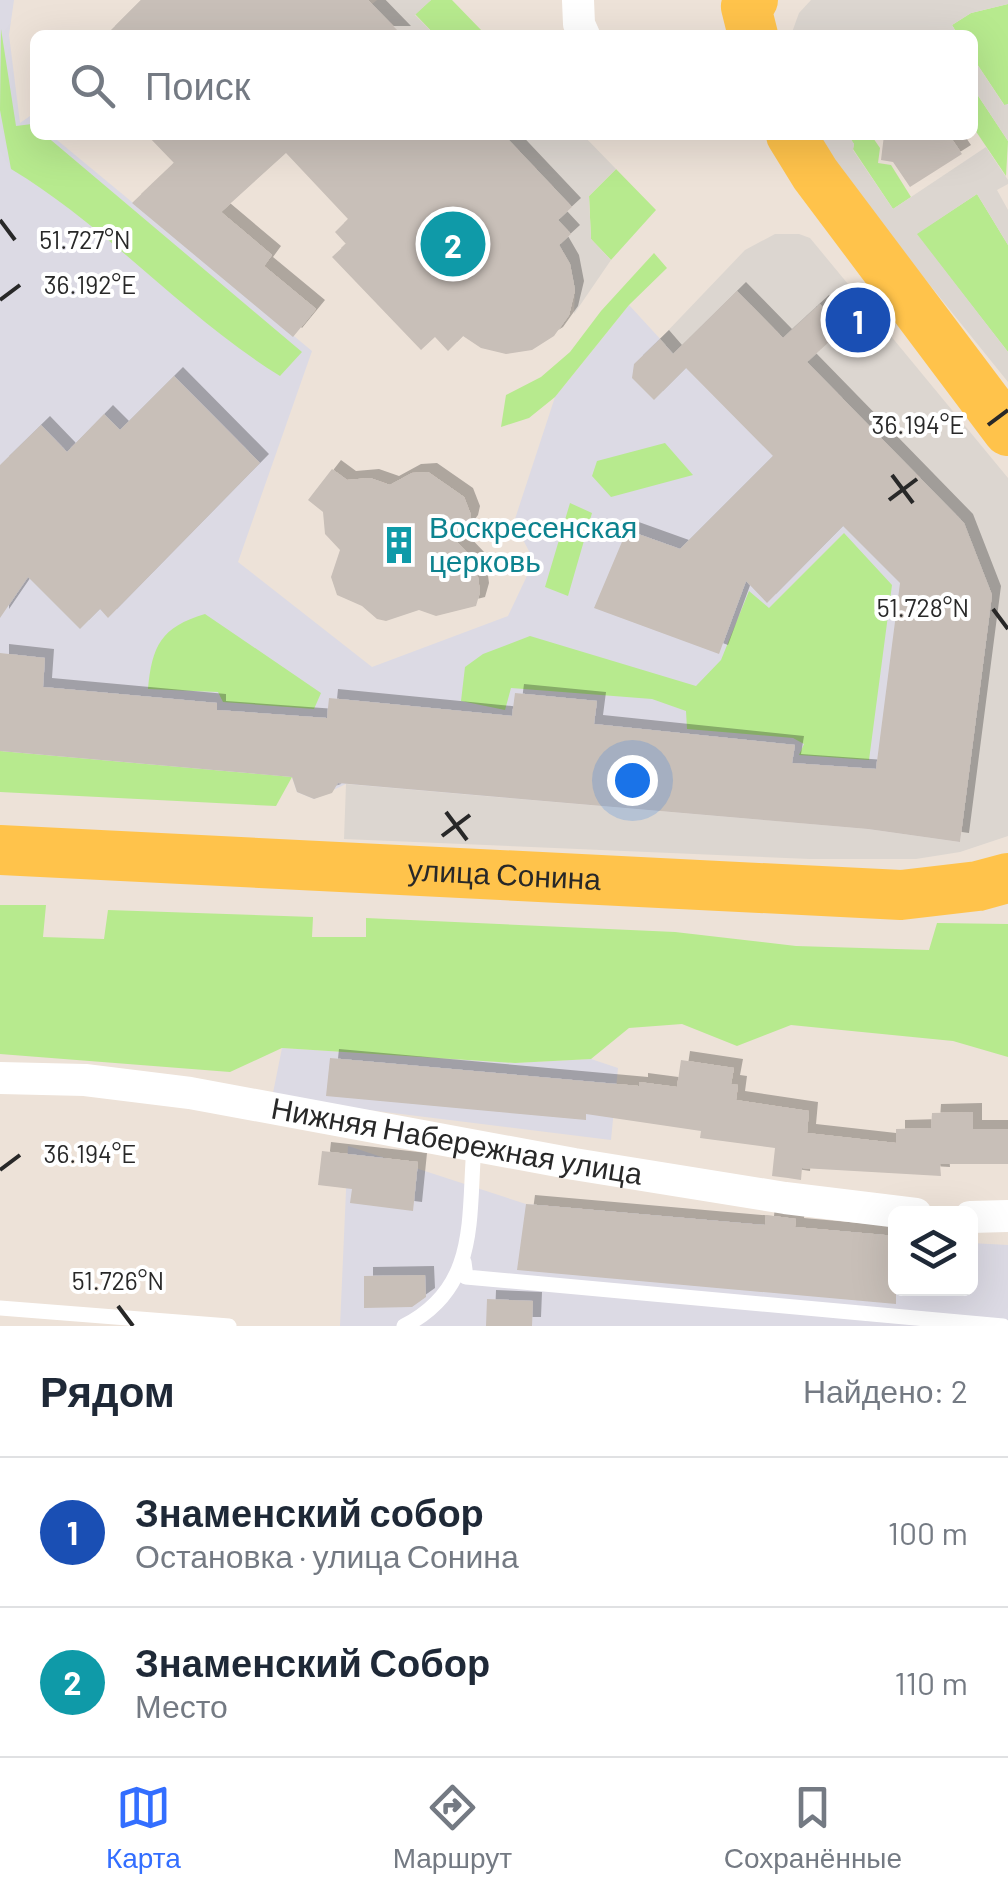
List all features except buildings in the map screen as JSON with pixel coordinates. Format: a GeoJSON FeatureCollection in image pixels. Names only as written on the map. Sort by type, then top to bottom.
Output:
{"type":"FeatureCollection","features":[{"type":"Feature","properties":{"kind":"main road"},"geometry":{"type":"LineString","coordinates":[[794,140],[815,174],[1008,430]]}},
{"type":"Feature","properties":{"kind":"main road","name":"улица Сонина"},"geometry":{"type":"LineString","coordinates":[[0,850],[901,895],[978,886],[1008,878]]}},
{"type":"Feature","properties":{"kind":"street","name":"Нижняя Набережная улица"},"geometry":{"type":"LineString","coordinates":[[0,1078],[85,1080],[190,1093],[474,1146],[785,1198],[888,1211]]}},
{"type":"Feature","properties":{"kind":"street"},"geometry":{"type":"LineString","coordinates":[[978,1217],[1008,1216]]}},
{"type":"Feature","properties":{"kind":"lane"},"geometry":{"type":"LineString","coordinates":[[474,1146],[466,1277],[1003,1326]]}},
{"type":"Feature","properties":{"kind":"lane"},"geometry":{"type":"LineString","coordinates":[[404,1326],[426,1314],[446,1296],[464,1262]]}},
{"type":"Feature","properties":{"kind":"lane"},"geometry":{"type":"LineString","coordinates":[[0,1308],[229,1326]]}},
{"type":"Feature","properties":{"kind":"shaded area"},"geometry":{"type":"Polygon","coordinates":[[[0,0],[14,0],[9,35],[20,123],[30,116],[30,140],[57,140],[312,351],[238,562],[372,667],[508,616],[534,561],[514,522],[555,397],[629,305],[686,367],[750,305],[962,521],[992,595],[960,842],[868,829],[346,784],[314,799],[297,792],[292,777],[0,751],[0,0]]]}},
{"type":"Feature","properties":{"kind":"shaded area"},"geometry":{"type":"Polygon","coordinates":[[[377,0],[431,0],[415,15],[430,30],[397,30],[372,4],[377,0]]]}},
{"type":"Feature","properties":{"kind":"shaded area"},"geometry":{"type":"Polygon","coordinates":[[[811,0],[1008,0],[1008,4],[971,13],[952,25],[955,30],[793,30],[799,13],[811,0]]]}},
{"type":"Feature","properties":{"kind":"shaded area"},"geometry":{"type":"Polygon","coordinates":[[[978,66],[1004,105],[1008,104],[1008,141],[978,96],[978,66]]]}},
{"type":"Feature","properties":{"kind":"shaded area"},"geometry":{"type":"Polygon","coordinates":[[[509,140],[588,140],[616,169],[589,196],[591,239],[611,260],[574,314],[570,264],[559,245],[571,234],[558,220],[572,207],[509,140]]]}},
{"type":"Feature","properties":{"kind":"shaded area"},"geometry":{"type":"Polygon","coordinates":[[[818,140],[851,140],[853,150],[893,209],[986,147],[1008,180],[997,190],[1008,210],[1008,245],[977,194],[917,234],[1008,352],[1008,382],[850,186],[818,140]]]}},
{"type":"Feature","properties":{"kind":"shaded area"},"geometry":{"type":"Polygon","coordinates":[[[775,234],[810,238],[1008,478],[1008,836],[960,852],[916,859],[810,859],[344,839],[346,784],[868,829],[960,842],[992,595],[962,521],[751,305],[686,368],[660,339],[745,250],[775,234]]]}},
{"type":"Feature","properties":{"kind":"shaded area"},"geometry":{"type":"Polygon","coordinates":[[[282,1048],[515,1063],[591,1059],[618,1068],[611,1140],[272,1098],[282,1048]]]}},
{"type":"Feature","properties":{"kind":"shaded area"},"geometry":{"type":"Polygon","coordinates":[[[348,1146],[526,1204],[888,1235],[888,1296],[978,1296],[978,1243],[1008,1245],[1008,1326],[340,1326],[348,1146]]]}},
{"type":"Feature","properties":{"kind":"green space"},"geometry":{"type":"Polygon","coordinates":[[[431,0],[452,0],[481,30],[430,30],[415,14],[431,0]]]}},
{"type":"Feature","properties":{"kind":"green space"},"geometry":{"type":"Polygon","coordinates":[[[1008,4],[1005,106],[978,66],[978,30],[955,30],[952,25],[971,13],[1008,4]]]}},
{"type":"Feature","properties":{"kind":"green space"},"geometry":{"type":"Polygon","coordinates":[[[1,29],[16,126],[30,124],[30,140],[51,140],[302,352],[280,376],[211,327],[80,217],[11,169],[0,110],[1,29]]]}},
{"type":"Feature","properties":{"kind":"green space"},"geometry":{"type":"Polygon","coordinates":[[[978,96],[1008,141],[1006,176],[978,134],[978,96]]]}},
{"type":"Feature","properties":{"kind":"green space"},"geometry":{"type":"Polygon","coordinates":[[[851,140],[874,140],[880,148],[878,163],[891,165],[911,197],[893,209],[853,149],[851,140]]]}},
{"type":"Feature","properties":{"kind":"green space"},"geometry":{"type":"Polygon","coordinates":[[[616,169],[656,210],[611,260],[591,239],[589,196],[616,169]]]}},
{"type":"Feature","properties":{"kind":"green space"},"geometry":{"type":"Polygon","coordinates":[[[977,194],[1008,245],[1008,352],[916,234],[977,194]]]}},
{"type":"Feature","properties":{"kind":"green space"},"geometry":{"type":"Polygon","coordinates":[[[654,253],[667,268],[629,305],[555,397],[529,418],[501,427],[506,395],[541,377],[570,352],[654,253]]]}},
{"type":"Feature","properties":{"kind":"green space"},"geometry":{"type":"Polygon","coordinates":[[[665,443],[693,475],[611,497],[592,476],[597,461],[665,443]]]}},
{"type":"Feature","properties":{"kind":"green space"},"geometry":{"type":"Polygon","coordinates":[[[570,503],[592,513],[568,596],[545,587],[570,503]]]}},
{"type":"Feature","properties":{"kind":"green space"},"geometry":{"type":"Polygon","coordinates":[[[844,533],[892,585],[869,760],[799,755],[804,744],[793,738],[687,729],[686,711],[652,699],[511,688],[505,710],[461,701],[465,667],[483,654],[530,636],[696,686],[721,660],[749,591],[769,608],[844,533]]]}},
{"type":"Feature","properties":{"kind":"green space"},"geometry":{"type":"Polygon","coordinates":[[[205,614],[321,693],[314,709],[223,702],[218,692],[148,689],[152,661],[162,640],[178,625],[205,614]]]}},
{"type":"Feature","properties":{"kind":"green space"},"geometry":{"type":"Polygon","coordinates":[[[0,751],[292,777],[276,806],[0,792],[0,751]]]}},
{"type":"Feature","properties":{"kind":"green space"},"geometry":{"type":"Polygon","coordinates":[[[0,905],[46,905],[43,937],[104,939],[108,910],[313,917],[312,937],[366,937],[366,918],[675,932],[796,946],[929,950],[937,923],[1008,924],[1008,1057],[953,1041],[791,1025],[737,1046],[682,1024],[629,1028],[591,1059],[515,1063],[282,1048],[230,1072],[0,1054],[0,905]]]}},
{"type":"Feature","properties":{"kind":"place","name":"Знаменский Собор"},"geometry":{"type":"Point","coordinates":[453,244]}},
{"type":"Feature","properties":{"kind":"place","name":"Знаменский собор"},"geometry":{"type":"Point","coordinates":[858,320]}},
{"type":"Feature","properties":{"kind":"place","name":"Воскресенская церковь"},"geometry":{"type":"Point","coordinates":[399,545]}}]}
